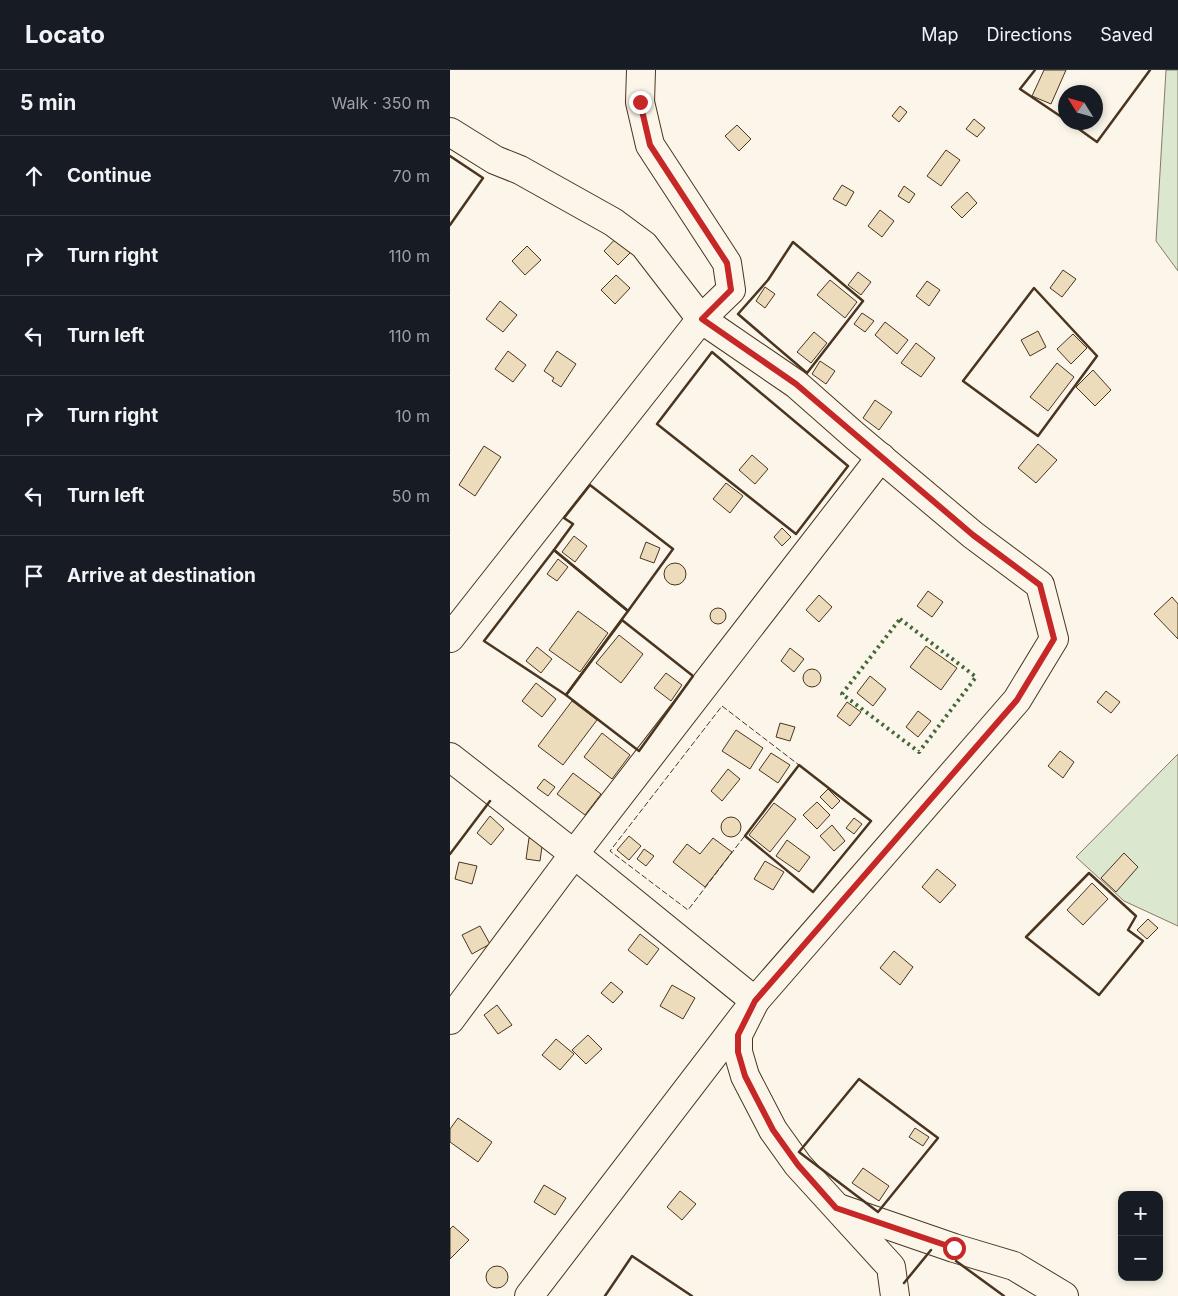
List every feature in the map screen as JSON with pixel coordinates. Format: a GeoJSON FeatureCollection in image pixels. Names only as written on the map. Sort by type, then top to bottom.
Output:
{"type":"FeatureCollection","features":[{"type":"Feature","properties":{"kind":"street"},"geometry":{"type":"LineString","coordinates":[[450,638],[702,319],[731,290],[727,263],[650,145],[640,102],[641,70]]}},
{"type":"Feature","properties":{"kind":"street"},"geometry":{"type":"LineString","coordinates":[[450,132],[495,160],[520,170],[613,222],[644,245],[702,319],[796,384],[973,535],[1040,585],[1054,639],[1017,700],[755,1001],[530,1296]]}},
{"type":"Feature","properties":{"kind":"street"},"geometry":{"type":"LineString","coordinates":[[450,1020],[574,854],[882,457]]}},
{"type":"Feature","properties":{"kind":"street"},"geometry":{"type":"LineString","coordinates":[[450,756],[755,1001]]}},
{"type":"Feature","properties":{"kind":"street"},"geometry":{"type":"LineString","coordinates":[[755,1001],[738,1035],[738,1052],[745,1076],[773,1130],[798,1165],[891,1267],[895,1296]]}},
{"type":"Feature","properties":{"kind":"street"},"geometry":{"type":"LineString","coordinates":[[836,1208],[1014,1266],[1064,1296]]}},
{"type":"Feature","properties":{"kind":"green space"},"geometry":{"type":"Polygon","coordinates":[[[1166,70],[1178,70],[1178,271],[1156,241],[1166,70]]]}},
{"type":"Feature","properties":{"kind":"green space"},"geometry":{"type":"Polygon","coordinates":[[[1178,754],[1178,926],[1124,901],[1076,857],[1178,754]]]}},
{"type":"Feature","properties":{"kind":"building"},"geometry":{"type":"Polygon","coordinates":[[[1044,70],[1066,70],[1051,104],[1032,96],[1044,70]]]}},
{"type":"Feature","properties":{"kind":"building"},"geometry":{"type":"Polygon","coordinates":[[[900,106],[907,112],[899,122],[892,116],[900,106]]]}},
{"type":"Feature","properties":{"kind":"building"},"geometry":{"type":"Polygon","coordinates":[[[974,119],[985,128],[977,137],[966,129],[974,119]]]}},
{"type":"Feature","properties":{"kind":"building"},"geometry":{"type":"Polygon","coordinates":[[[737,125],[751,139],[739,151],[725,136],[737,125]]]}},
{"type":"Feature","properties":{"kind":"building"},"geometry":{"type":"Polygon","coordinates":[[[946,150],[960,160],[941,186],[927,176],[946,150]]]}},
{"type":"Feature","properties":{"kind":"building"},"geometry":{"type":"Polygon","coordinates":[[[842,185],[854,192],[846,206],[833,199],[842,185]]]}},
{"type":"Feature","properties":{"kind":"building"},"geometry":{"type":"Polygon","coordinates":[[[904,186],[915,194],[909,203],[898,196],[904,186]]]}},
{"type":"Feature","properties":{"kind":"building"},"geometry":{"type":"Polygon","coordinates":[[[967,192],[977,203],[962,218],[951,207],[967,192]]]}},
{"type":"Feature","properties":{"kind":"building"},"geometry":{"type":"Polygon","coordinates":[[[880,210],[894,221],[882,237],[868,226],[880,210]]]}},
{"type":"Feature","properties":{"kind":"building"},"geometry":{"type":"Polygon","coordinates":[[[619,235],[633,250],[618,265],[604,251],[619,235]]]}},
{"type":"Feature","properties":{"kind":"building"},"geometry":{"type":"Polygon","coordinates":[[[527,246],[541,260],[525,275],[512,261],[527,246]]]}},
{"type":"Feature","properties":{"kind":"building"},"geometry":{"type":"Polygon","coordinates":[[[1063,270],[1076,279],[1062,297],[1050,288],[1063,270]]]}},
{"type":"Feature","properties":{"kind":"building"},"geometry":{"type":"Polygon","coordinates":[[[858,272],[871,282],[861,295],[848,285],[858,272]]]}},
{"type":"Feature","properties":{"kind":"building"},"geometry":{"type":"Polygon","coordinates":[[[616,275],[630,288],[615,304],[601,290],[616,275]]]}},
{"type":"Feature","properties":{"kind":"building"},"geometry":{"type":"Polygon","coordinates":[[[830,280],[857,302],[845,318],[817,295],[830,280]]]}},
{"type":"Feature","properties":{"kind":"building"},"geometry":{"type":"Polygon","coordinates":[[[927,281],[940,290],[929,306],[916,296],[927,281]]]}},
{"type":"Feature","properties":{"kind":"building"},"geometry":{"type":"Polygon","coordinates":[[[765,287],[775,294],[765,308],[756,301],[765,287]]]}},
{"type":"Feature","properties":{"kind":"building"},"geometry":{"type":"Polygon","coordinates":[[[500,301],[517,315],[503,332],[486,319],[500,301]]]}},
{"type":"Feature","properties":{"kind":"building"},"geometry":{"type":"Polygon","coordinates":[[[862,313],[874,321],[865,332],[854,324],[862,313]]]}},
{"type":"Feature","properties":{"kind":"building"},"geometry":{"type":"Polygon","coordinates":[[[885,322],[908,340],[897,354],[875,335],[885,322]]]}},
{"type":"Feature","properties":{"kind":"building"},"geometry":{"type":"Polygon","coordinates":[[[1038,331],[1046,347],[1030,356],[1021,340],[1038,331]]]}},
{"type":"Feature","properties":{"kind":"building"},"geometry":{"type":"Polygon","coordinates":[[[814,332],[827,343],[811,363],[797,352],[814,332]]]}},
{"type":"Feature","properties":{"kind":"building"},"geometry":{"type":"Polygon","coordinates":[[[1073,334],[1087,348],[1071,364],[1057,349],[1073,334]]]}},
{"type":"Feature","properties":{"kind":"building"},"geometry":{"type":"Polygon","coordinates":[[[916,343],[935,358],[921,377],[901,363],[916,343]]]}},
{"type":"Feature","properties":{"kind":"building"},"geometry":{"type":"Polygon","coordinates":[[[508,351],[526,365],[513,382],[495,369],[508,351]]]}},
{"type":"Feature","properties":{"kind":"building"},"geometry":{"type":"Polygon","coordinates":[[[557,351],[576,364],[561,387],[552,381],[554,378],[544,371],[557,351]]]}},
{"type":"Feature","properties":{"kind":"building"},"geometry":{"type":"Polygon","coordinates":[[[820,361],[835,371],[826,384],[812,374],[820,361]]]}},
{"type":"Feature","properties":{"kind":"building"},"geometry":{"type":"Polygon","coordinates":[[[1057,363],[1074,377],[1048,411],[1030,397],[1057,363]]]}},
{"type":"Feature","properties":{"kind":"building"},"geometry":{"type":"Polygon","coordinates":[[[1093,370],[1111,390],[1095,406],[1076,387],[1093,370]]]}},
{"type":"Feature","properties":{"kind":"building"},"geometry":{"type":"Polygon","coordinates":[[[875,400],[892,412],[879,430],[863,418],[875,400]]]}},
{"type":"Feature","properties":{"kind":"building"},"geometry":{"type":"Polygon","coordinates":[[[1038,444],[1057,460],[1036,483],[1018,468],[1038,444]]]}},
{"type":"Feature","properties":{"kind":"building"},"geometry":{"type":"Polygon","coordinates":[[[484,446],[501,457],[475,496],[459,485],[484,446]]]}},
{"type":"Feature","properties":{"kind":"building"},"geometry":{"type":"Polygon","coordinates":[[[752,455],[768,469],[755,484],[739,470],[752,455]]]}},
{"type":"Feature","properties":{"kind":"building"},"geometry":{"type":"Polygon","coordinates":[[[726,483],[743,496],[730,513],[713,499],[726,483]]]}},
{"type":"Feature","properties":{"kind":"building"},"geometry":{"type":"Polygon","coordinates":[[[782,528],[791,537],[782,546],[774,537],[782,528]]]}},
{"type":"Feature","properties":{"kind":"building"},"geometry":{"type":"Polygon","coordinates":[[[574,536],[587,546],[575,562],[562,552],[574,536]]]}},
{"type":"Feature","properties":{"kind":"building"},"geometry":{"type":"Polygon","coordinates":[[[646,542],[660,548],[654,563],[640,558],[646,542]]]}},
{"type":"Feature","properties":{"kind":"building"},"geometry":{"type":"Polygon","coordinates":[[[558,559],[568,567],[557,581],[547,574],[558,559]]]}},
{"type":"Feature","properties":{"kind":"building"},"geometry":{"type":"Polygon","coordinates":[[[675,563],[683,566],[686,574],[683,582],[675,585],[667,582],[664,574],[667,566],[675,563]]]}},
{"type":"Feature","properties":{"kind":"building"},"geometry":{"type":"Polygon","coordinates":[[[928,591],[943,602],[932,617],[917,606],[928,591]]]}},
{"type":"Feature","properties":{"kind":"building"},"geometry":{"type":"Polygon","coordinates":[[[819,595],[832,607],[819,622],[806,610],[819,595]]]}},
{"type":"Feature","properties":{"kind":"building"},"geometry":{"type":"Polygon","coordinates":[[[1172,597],[1178,604],[1178,639],[1154,614],[1172,597]]]}},
{"type":"Feature","properties":{"kind":"building"},"geometry":{"type":"Polygon","coordinates":[[[715,608],[721,608],[726,613],[724,622],[715,624],[710,619],[710,613],[715,608]]]}},
{"type":"Feature","properties":{"kind":"building"},"geometry":{"type":"Polygon","coordinates":[[[578,611],[608,633],[580,672],[549,650],[578,611]]]}},
{"type":"Feature","properties":{"kind":"building"},"geometry":{"type":"Polygon","coordinates":[[[619,635],[643,654],[621,683],[596,663],[619,635]]]}},
{"type":"Feature","properties":{"kind":"building"},"geometry":{"type":"Polygon","coordinates":[[[926,646],[957,668],[941,690],[910,667],[926,646]]]}},
{"type":"Feature","properties":{"kind":"building"},"geometry":{"type":"Polygon","coordinates":[[[537,647],[552,659],[541,673],[526,661],[537,647]]]}},
{"type":"Feature","properties":{"kind":"building"},"geometry":{"type":"Polygon","coordinates":[[[790,648],[804,659],[794,672],[781,661],[790,648]]]}},
{"type":"Feature","properties":{"kind":"building"},"geometry":{"type":"Polygon","coordinates":[[[812,669],[818,672],[821,678],[818,684],[812,687],[806,684],[803,678],[806,672],[812,669]]]}},
{"type":"Feature","properties":{"kind":"building"},"geometry":{"type":"Polygon","coordinates":[[[666,673],[682,685],[671,701],[654,688],[666,673]]]}},
{"type":"Feature","properties":{"kind":"building"},"geometry":{"type":"Polygon","coordinates":[[[870,676],[886,689],[873,706],[857,693],[870,676]]]}},
{"type":"Feature","properties":{"kind":"building"},"geometry":{"type":"Polygon","coordinates":[[[536,683],[556,699],[542,717],[522,701],[536,683]]]}},
{"type":"Feature","properties":{"kind":"building"},"geometry":{"type":"Polygon","coordinates":[[[1106,691],[1120,702],[1111,713],[1097,702],[1106,691]]]}},
{"type":"Feature","properties":{"kind":"building"},"geometry":{"type":"Polygon","coordinates":[[[572,701],[597,720],[563,765],[538,746],[572,701]]]}},
{"type":"Feature","properties":{"kind":"building"},"geometry":{"type":"Polygon","coordinates":[[[847,702],[861,712],[850,726],[837,716],[847,702]]]}},
{"type":"Feature","properties":{"kind":"building"},"geometry":{"type":"Polygon","coordinates":[[[918,711],[931,721],[918,737],[906,727],[918,711]]]}},
{"type":"Feature","properties":{"kind":"building"},"geometry":{"type":"Polygon","coordinates":[[[780,723],[795,727],[790,741],[776,737],[780,723]]]}},
{"type":"Feature","properties":{"kind":"building"},"geometry":{"type":"Polygon","coordinates":[[[736,730],[763,748],[750,769],[722,751],[736,730]]]}},
{"type":"Feature","properties":{"kind":"building"},"geometry":{"type":"Polygon","coordinates":[[[602,733],[630,755],[612,779],[584,757],[602,733]]]}},
{"type":"Feature","properties":{"kind":"building"},"geometry":{"type":"Polygon","coordinates":[[[1060,751],[1074,762],[1063,778],[1048,766],[1060,751]]]}},
{"type":"Feature","properties":{"kind":"building"},"geometry":{"type":"Polygon","coordinates":[[[771,753],[790,765],[778,783],[759,770],[771,753]]]}},
{"type":"Feature","properties":{"kind":"building"},"geometry":{"type":"Polygon","coordinates":[[[728,769],[740,779],[722,801],[711,791],[728,769]]]}},
{"type":"Feature","properties":{"kind":"building"},"geometry":{"type":"Polygon","coordinates":[[[573,773],[601,794],[585,815],[557,794],[573,773]]]}},
{"type":"Feature","properties":{"kind":"building"},"geometry":{"type":"Polygon","coordinates":[[[544,779],[555,787],[548,796],[537,788],[544,779]]]}},
{"type":"Feature","properties":{"kind":"building"},"geometry":{"type":"Polygon","coordinates":[[[828,789],[840,801],[832,809],[820,797],[828,789]]]}},
{"type":"Feature","properties":{"kind":"building"},"geometry":{"type":"Polygon","coordinates":[[[817,802],[830,815],[817,829],[803,815],[817,802]]]}},
{"type":"Feature","properties":{"kind":"building"},"geometry":{"type":"Polygon","coordinates":[[[774,803],[796,819],[770,852],[749,835],[774,803]]]}},
{"type":"Feature","properties":{"kind":"building"},"geometry":{"type":"Polygon","coordinates":[[[490,816],[504,829],[491,845],[477,833],[490,816]]]}},
{"type":"Feature","properties":{"kind":"building"},"geometry":{"type":"Polygon","coordinates":[[[731,817],[738,820],[741,827],[738,834],[731,837],[724,834],[721,827],[724,820],[731,817]]]}},
{"type":"Feature","properties":{"kind":"building"},"geometry":{"type":"Polygon","coordinates":[[[854,818],[862,824],[854,834],[846,828],[854,818]]]}},
{"type":"Feature","properties":{"kind":"building"},"geometry":{"type":"Polygon","coordinates":[[[832,825],[845,841],[834,851],[820,836],[832,825]]]}},
{"type":"Feature","properties":{"kind":"building"},"geometry":{"type":"Polygon","coordinates":[[[629,836],[641,846],[629,860],[617,850],[629,836]]]}},
{"type":"Feature","properties":{"kind":"building"},"geometry":{"type":"Polygon","coordinates":[[[529,838],[543,839],[540,861],[526,859],[529,838]]]}},
{"type":"Feature","properties":{"kind":"building"},"geometry":{"type":"Polygon","coordinates":[[[713,838],[732,852],[705,887],[673,862],[687,844],[700,854],[713,838]]]}},
{"type":"Feature","properties":{"kind":"building"},"geometry":{"type":"Polygon","coordinates":[[[787,840],[810,857],[799,872],[776,856],[787,840]]]}},
{"type":"Feature","properties":{"kind":"building"},"geometry":{"type":"Polygon","coordinates":[[[644,849],[654,856],[646,866],[637,859],[644,849]]]}},
{"type":"Feature","properties":{"kind":"building"},"geometry":{"type":"Polygon","coordinates":[[[1124,853],[1138,867],[1116,892],[1101,878],[1124,853]]]}},
{"type":"Feature","properties":{"kind":"building"},"geometry":{"type":"Polygon","coordinates":[[[765,861],[784,872],[773,890],[754,879],[765,861]]]}},
{"type":"Feature","properties":{"kind":"building"},"geometry":{"type":"Polygon","coordinates":[[[459,862],[477,866],[472,884],[455,879],[459,862]]]}},
{"type":"Feature","properties":{"kind":"building"},"geometry":{"type":"Polygon","coordinates":[[[937,869],[956,885],[940,903],[922,887],[937,869]]]}},
{"type":"Feature","properties":{"kind":"building"},"geometry":{"type":"Polygon","coordinates":[[[1092,883],[1108,899],[1083,925],[1067,910],[1092,883]]]}},
{"type":"Feature","properties":{"kind":"building"},"geometry":{"type":"Polygon","coordinates":[[[1148,919],[1158,928],[1147,939],[1137,930],[1148,919]]]}},
{"type":"Feature","properties":{"kind":"building"},"geometry":{"type":"Polygon","coordinates":[[[480,926],[490,944],[472,954],[462,935],[480,926]]]}},
{"type":"Feature","properties":{"kind":"building"},"geometry":{"type":"Polygon","coordinates":[[[640,934],[659,949],[647,965],[628,950],[640,934]]]}},
{"type":"Feature","properties":{"kind":"building"},"geometry":{"type":"Polygon","coordinates":[[[894,951],[913,967],[900,985],[880,968],[894,951]]]}},
{"type":"Feature","properties":{"kind":"building"},"geometry":{"type":"Polygon","coordinates":[[[611,982],[623,992],[613,1003],[601,993],[611,982]]]}},
{"type":"Feature","properties":{"kind":"building"},"geometry":{"type":"Polygon","coordinates":[[[672,985],[695,998],[683,1019],[660,1006],[672,985]]]}},
{"type":"Feature","properties":{"kind":"building"},"geometry":{"type":"Polygon","coordinates":[[[497,1005],[512,1025],[498,1034],[484,1015],[497,1005]]]}},
{"type":"Feature","properties":{"kind":"building"},"geometry":{"type":"Polygon","coordinates":[[[588,1035],[602,1049],[586,1064],[572,1050],[588,1035]]]}},
{"type":"Feature","properties":{"kind":"building"},"geometry":{"type":"Polygon","coordinates":[[[556,1039],[574,1054],[560,1070],[542,1055],[556,1039]]]}},
{"type":"Feature","properties":{"kind":"building"},"geometry":{"type":"Polygon","coordinates":[[[458,1118],[492,1142],[478,1162],[450,1142],[450,1129],[458,1118]]]}},
{"type":"Feature","properties":{"kind":"building"},"geometry":{"type":"Polygon","coordinates":[[[915,1128],[929,1137],[923,1146],[909,1137],[915,1128]]]}},
{"type":"Feature","properties":{"kind":"building"},"geometry":{"type":"Polygon","coordinates":[[[863,1168],[889,1186],[879,1201],[852,1183],[863,1168]]]}},
{"type":"Feature","properties":{"kind":"building"},"geometry":{"type":"Polygon","coordinates":[[[544,1185],[566,1198],[555,1215],[534,1202],[544,1185]]]}},
{"type":"Feature","properties":{"kind":"building"},"geometry":{"type":"Polygon","coordinates":[[[680,1191],[696,1204],[682,1220],[667,1207],[680,1191]]]}},
{"type":"Feature","properties":{"kind":"building"},"geometry":{"type":"Polygon","coordinates":[[[453,1226],[469,1240],[450,1259],[450,1229],[453,1226]]]}},
{"type":"Feature","properties":{"kind":"building"},"geometry":{"type":"Polygon","coordinates":[[[497,1266],[505,1269],[508,1277],[505,1285],[497,1288],[489,1285],[486,1277],[489,1269],[497,1266]]]}},
{"type":"Feature","properties":{"kind":"hedge"},"geometry":{"type":"LineString","coordinates":[[900,619],[976,677],[919,752],[842,694],[900,619]]}},
{"type":"Feature","properties":{"kind":"fence"},"geometry":{"type":"LineString","coordinates":[[722,706],[799,765],[688,910],[610,851],[722,706]]}},
{"type":"Feature","properties":{"kind":"wall"},"geometry":{"type":"LineString","coordinates":[[1035,70],[1020,89],[1058,115]]}},
{"type":"Feature","properties":{"kind":"wall"},"geometry":{"type":"LineString","coordinates":[[1080,130],[1097,142],[1150,70]]}},
{"type":"Feature","properties":{"kind":"wall"},"geometry":{"type":"LineString","coordinates":[[450,156],[483,178],[450,225]]}},
{"type":"Feature","properties":{"kind":"wall"},"geometry":{"type":"LineString","coordinates":[[793,242],[863,301],[807,373],[738,314],[768,280],[793,242]]}},
{"type":"Feature","properties":{"kind":"wall"},"geometry":{"type":"LineString","coordinates":[[1034,288],[1097,356],[1038,436],[963,381],[1034,288]]}},
{"type":"Feature","properties":{"kind":"wall"},"geometry":{"type":"LineString","coordinates":[[712,352],[848,466],[796,534],[657,424],[712,352]]}},
{"type":"Feature","properties":{"kind":"wall"},"geometry":{"type":"LineString","coordinates":[[590,485],[673,549],[628,611],[554,550],[573,524],[564,518],[590,485]]}},
{"type":"Feature","properties":{"kind":"wall"},"geometry":{"type":"LineString","coordinates":[[554,550],[628,611],[566,695],[484,641],[554,550]]}},
{"type":"Feature","properties":{"kind":"wall"},"geometry":{"type":"LineString","coordinates":[[622,620],[693,676],[639,751],[566,695],[622,620]]}},
{"type":"Feature","properties":{"kind":"wall"},"geometry":{"type":"LineString","coordinates":[[799,765],[871,821],[813,892],[745,836],[799,765]]}},
{"type":"Feature","properties":{"kind":"wall"},"geometry":{"type":"LineString","coordinates":[[450,854],[490,801]]}},
{"type":"Feature","properties":{"kind":"wall"},"geometry":{"type":"LineString","coordinates":[[1089,873],[1136,916],[1128,930],[1143,941],[1099,995],[1026,937],[1089,873]]}},
{"type":"Feature","properties":{"kind":"wall"},"geometry":{"type":"LineString","coordinates":[[859,1079],[938,1138],[878,1212],[799,1152],[859,1079]]}},
{"type":"Feature","properties":{"kind":"wall"},"geometry":{"type":"LineString","coordinates":[[904,1283],[931,1250]]}},
{"type":"Feature","properties":{"kind":"wall"},"geometry":{"type":"LineString","coordinates":[[605,1296],[632,1256],[692,1296]]}},
{"type":"Feature","properties":{"kind":"wall"},"geometry":{"type":"LineString","coordinates":[[956,1261],[1004,1296]]}},
{"type":"Feature","properties":{"kind":"route"},"geometry":{"type":"LineString","coordinates":[[640,102],[650,145],[727,263],[731,290],[702,319],[796,384],[973,535],[1040,585],[1054,639],[1017,700],[755,1001],[738,1035],[738,1052],[745,1076],[773,1130],[798,1165],[836,1208],[954,1248]]}}]}
